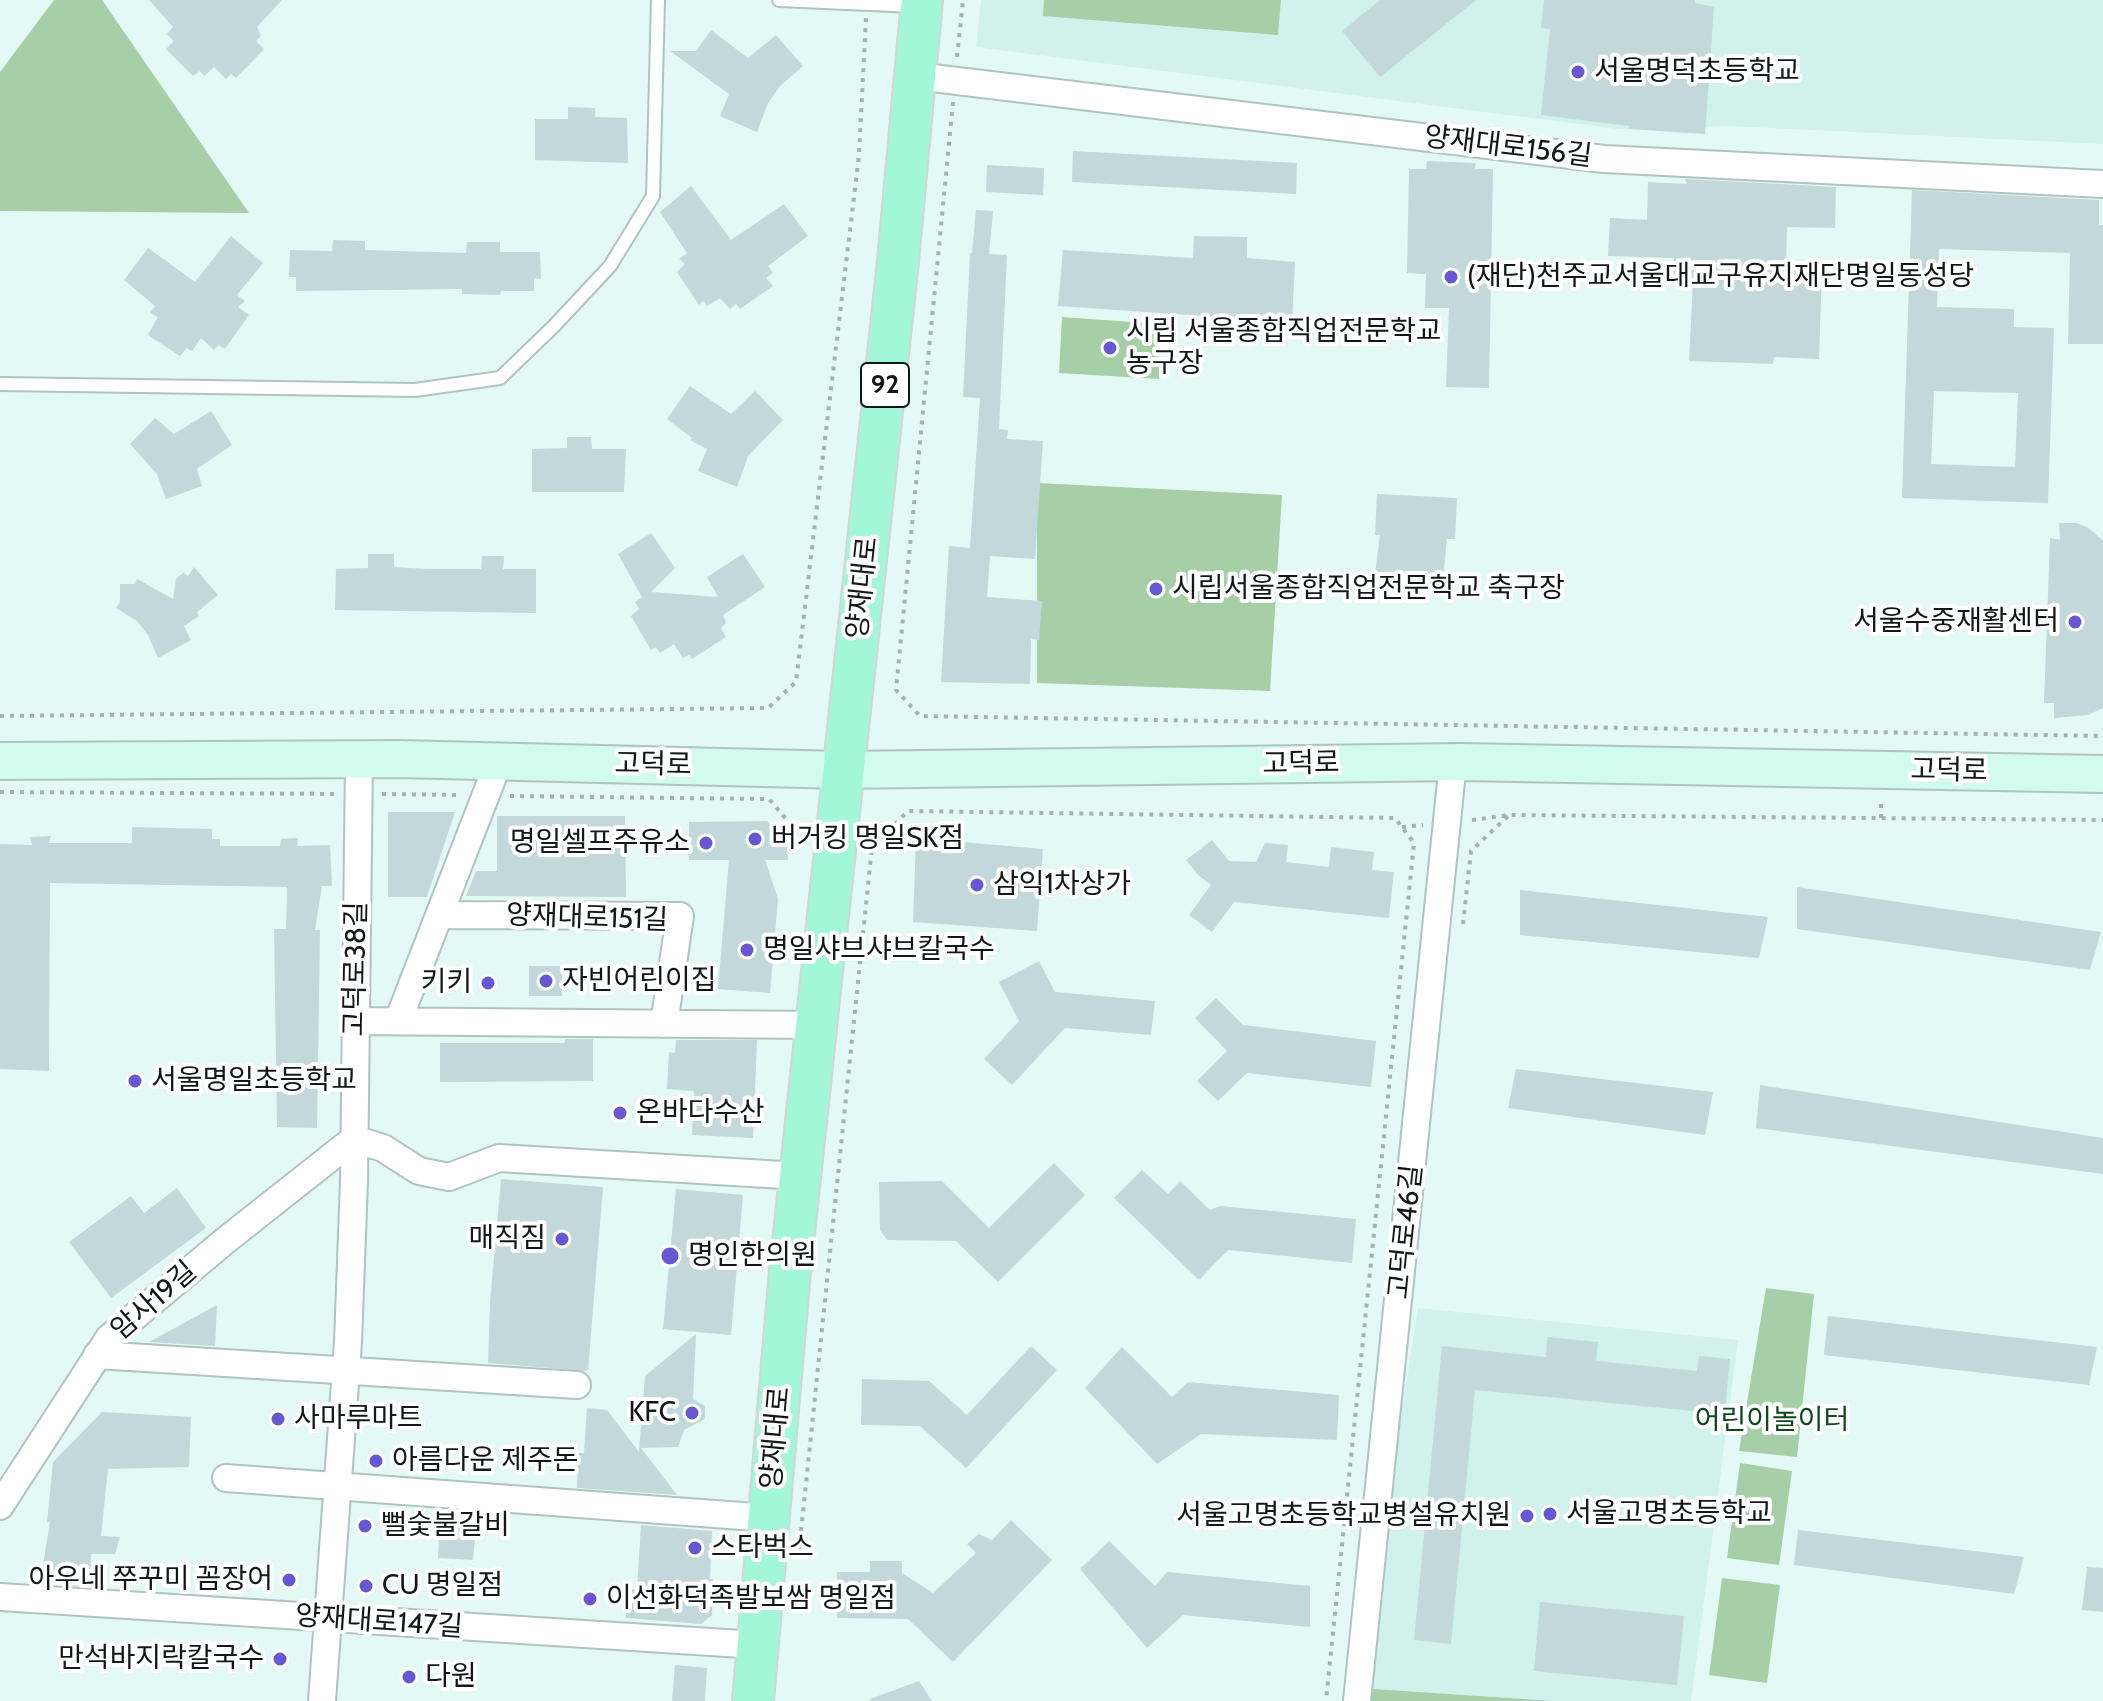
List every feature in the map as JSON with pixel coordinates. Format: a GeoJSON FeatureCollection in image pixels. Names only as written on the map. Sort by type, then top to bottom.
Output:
{"type":"FeatureCollection","features":[{"type":"Feature","properties":{"kind":"main road","name":"양재대로"},"geometry":{"type":"LineString","coordinates":[[753,1701],[800,1176],[922,3]]}},
{"type":"Feature","properties":{"kind":"main road","name":"고덕로"},"geometry":{"type":"LineString","coordinates":[[0,761],[359,759],[843,770],[1453,762],[2103,774]]}},
{"type":"Feature","properties":{"kind":"street","name":"양재대로156길"},"geometry":{"type":"LineString","coordinates":[[916,76],[1604,159],[2103,184]]}},
{"type":"Feature","properties":{"kind":"street","name":"고덕로38길"},"geometry":{"type":"LineString","coordinates":[[322,1701],[346,1372],[354,1139],[359,759]]}},
{"type":"Feature","properties":{"kind":"street"},"geometry":{"type":"LineString","coordinates":[[398,1021],[499,761]]}},
{"type":"Feature","properties":{"kind":"street","name":"고덕로46길"},"geometry":{"type":"LineString","coordinates":[[1357,1701],[1453,762]]}},
{"type":"Feature","properties":{"kind":"street","name":"양재대로151길"},"geometry":{"type":"LineString","coordinates":[[440,915],[680,916],[664,1024]]}},
{"type":"Feature","properties":{"kind":"street"},"geometry":{"type":"LineString","coordinates":[[356,1021],[816,1025]]}},
{"type":"Feature","properties":{"kind":"street"},"geometry":{"type":"LineString","coordinates":[[354,1139],[383,1148],[419,1171],[449,1177],[499,1158],[800,1176]]}},
{"type":"Feature","properties":{"kind":"street","name":"암사19길"},"geometry":{"type":"LineString","coordinates":[[0,1506],[109,1338],[354,1139]]}},
{"type":"Feature","properties":{"kind":"street"},"geometry":{"type":"LineString","coordinates":[[97,1355],[577,1385]]}},
{"type":"Feature","properties":{"kind":"street"},"geometry":{"type":"LineString","coordinates":[[226,1478],[769,1518]]}},
{"type":"Feature","properties":{"kind":"street","name":"양재대로147길"},"geometry":{"type":"LineString","coordinates":[[0,1597],[758,1645]]}},
{"type":"Feature","properties":{"kind":"lane"},"geometry":{"type":"LineString","coordinates":[[0,384],[415,390],[500,378],[610,266],[653,196],[658,0]]}},
{"type":"Feature","properties":{"kind":"lane"},"geometry":{"type":"LineString","coordinates":[[779,0],[867,5],[922,3]]}},
{"type":"Feature","properties":{"kind":"path"},"geometry":{"type":"LineString","coordinates":[[963,0],[896,690],[920,716],[2103,736]]}},
{"type":"Feature","properties":{"kind":"path"},"geometry":{"type":"LineString","coordinates":[[0,716],[768,708],[796,682],[859,155],[867,5]]}},
{"type":"Feature","properties":{"kind":"path"},"geometry":{"type":"LineString","coordinates":[[769,799],[806,841]]}},
{"type":"Feature","properties":{"kind":"path"},"geometry":{"type":"LineString","coordinates":[[798,1562],[872,847],[908,811],[1395,818],[1414,843],[1326,1701]]}},
{"type":"Feature","properties":{"kind":"path"},"geometry":{"type":"LineString","coordinates":[[1471,851],[1509,815],[2103,820]]}},
{"type":"Feature","properties":{"kind":"shaded area"},"geometry":{"type":"Polygon","coordinates":[[[981,0],[2103,0],[2103,144],[1729,126],[1618,129],[976,47],[981,0]]]}},
{"type":"Feature","properties":{"kind":"shaded area","name":"서울고명초등학교"},"geometry":{"type":"Polygon","coordinates":[[[1418,1308],[1738,1340],[1691,1701],[1553,1701],[1359,1688],[1418,1308]]]}},
{"type":"Feature","properties":{"kind":"green space"},"geometry":{"type":"Polygon","coordinates":[[[54,0],[102,0],[249,213],[0,211],[0,72],[54,0]]]}},
{"type":"Feature","properties":{"kind":"green space"},"geometry":{"type":"Polygon","coordinates":[[[1044,0],[1281,0],[1278,35],[1043,16],[1044,0]]]}},
{"type":"Feature","properties":{"kind":"green space","name":"시립 서울종합직업전문학교 농구장"},"geometry":{"type":"Polygon","coordinates":[[[1062,317],[1160,324],[1159,379],[1059,373],[1062,317]]]}},
{"type":"Feature","properties":{"kind":"green space","name":"시립서울종합직업전문학교 축구장"},"geometry":{"type":"Polygon","coordinates":[[[1037,483],[1282,495],[1270,691],[1037,683],[1037,483]]]}},
{"type":"Feature","properties":{"kind":"green space","name":"어린이놀이터"},"geometry":{"type":"Polygon","coordinates":[[[1766,1288],[1814,1294],[1797,1457],[1739,1451],[1766,1288]]]}},
{"type":"Feature","properties":{"kind":"green space"},"geometry":{"type":"Polygon","coordinates":[[[1740,1463],[1792,1471],[1779,1565],[1727,1558],[1740,1463]]]}},
{"type":"Feature","properties":{"kind":"green space"},"geometry":{"type":"Polygon","coordinates":[[[1722,1578],[1780,1585],[1767,1683],[1709,1675],[1722,1578]]]}},
{"type":"Feature","properties":{"kind":"green space"},"geometry":{"type":"Polygon","coordinates":[[[1359,1688],[1553,1701],[1357,1701],[1359,1688]]]}},
{"type":"Feature","properties":{"kind":"building"},"geometry":{"type":"Polygon","coordinates":[[[149,0],[282,0],[257,27],[261,36],[256,41],[264,49],[236,78],[231,74],[226,79],[214,67],[204,76],[200,71],[193,76],[166,49],[174,41],[167,34],[173,27],[149,0]]]}},
{"type":"Feature","properties":{"kind":"building"},"geometry":{"type":"Polygon","coordinates":[[[1380,0],[1476,0],[1380,77],[1342,31],[1380,0]]]}},
{"type":"Feature","properties":{"kind":"building"},"geometry":{"type":"Polygon","coordinates":[[[1544,0],[1695,0],[1695,3],[1714,7],[1705,134],[1628,129],[1629,126],[1541,115],[1550,29],[1541,28],[1544,0]]]}},
{"type":"Feature","properties":{"kind":"building"},"geometry":{"type":"Polygon","coordinates":[[[711,30],[748,58],[776,35],[803,66],[780,86],[768,103],[757,132],[720,116],[729,94],[670,51],[696,51],[711,30]]]}},
{"type":"Feature","properties":{"kind":"building"},"geometry":{"type":"Polygon","coordinates":[[[568,107],[595,108],[595,117],[627,118],[628,163],[535,160],[535,119],[568,119],[568,107]]]}},
{"type":"Feature","properties":{"kind":"building"},"geometry":{"type":"Polygon","coordinates":[[[1073,151],[1297,163],[1296,194],[1072,182],[1073,151]]]}},
{"type":"Feature","properties":{"kind":"building"},"geometry":{"type":"Polygon","coordinates":[[[1427,161],[1476,163],[1475,169],[1493,169],[1489,388],[1446,387],[1449,308],[1425,308],[1426,274],[1407,273],[1409,169],[1426,169],[1427,161]]]}},
{"type":"Feature","properties":{"kind":"building"},"geometry":{"type":"Polygon","coordinates":[[[987,165],[1044,168],[1043,195],[986,192],[987,165]]]}},
{"type":"Feature","properties":{"kind":"building"},"geometry":{"type":"Polygon","coordinates":[[[1685,179],[1836,187],[1835,228],[1787,227],[1786,266],[1822,268],[1819,359],[1774,357],[1773,364],[1689,361],[1693,282],[1673,281],[1674,258],[1608,256],[1610,218],[1647,220],[1648,182],[1687,184],[1685,179]]]}},
{"type":"Feature","properties":{"kind":"building"},"geometry":{"type":"Polygon","coordinates":[[[691,186],[731,240],[784,204],[808,236],[768,266],[773,273],[766,278],[773,286],[740,309],[736,304],[730,309],[720,298],[707,306],[704,301],[699,305],[677,272],[685,264],[679,259],[687,253],[660,212],[691,186]]]}},
{"type":"Feature","properties":{"kind":"building"},"geometry":{"type":"Polygon","coordinates":[[[1912,190],[2099,200],[2099,225],[2103,225],[2103,344],[2068,344],[2070,253],[1939,249],[1937,307],[2014,309],[2014,327],[2054,328],[2048,503],[1902,498],[1912,190]],[[1934,391],[1931,464],[2015,467],[2018,393],[1934,391]]]}},
{"type":"Feature","properties":{"kind":"building"},"geometry":{"type":"Polygon","coordinates":[[[976,210],[993,211],[989,254],[1007,255],[999,429],[1008,430],[1007,439],[1043,441],[1035,559],[990,556],[987,597],[1042,601],[1039,640],[1031,639],[1030,684],[941,682],[949,546],[970,548],[980,398],[963,397],[970,253],[976,210]]]}},
{"type":"Feature","properties":{"kind":"building"},"geometry":{"type":"Polygon","coordinates":[[[231,236],[263,263],[237,295],[245,301],[238,307],[249,315],[225,349],[219,345],[214,350],[201,338],[192,351],[187,348],[180,356],[148,335],[158,317],[150,313],[155,306],[124,280],[148,248],[195,282],[231,236]]]}},
{"type":"Feature","properties":{"kind":"building"},"geometry":{"type":"Polygon","coordinates":[[[1194,236],[1247,237],[1247,258],[1295,262],[1292,322],[1058,306],[1063,250],[1193,258],[1194,236]]]}},
{"type":"Feature","properties":{"kind":"building"},"geometry":{"type":"Polygon","coordinates":[[[333,240],[365,241],[365,250],[466,253],[467,242],[500,242],[500,252],[540,252],[541,279],[534,278],[534,291],[501,291],[500,295],[462,294],[462,289],[296,291],[296,277],[289,277],[290,250],[332,251],[333,240]]]}},
{"type":"Feature","properties":{"kind":"building"},"geometry":{"type":"Polygon","coordinates":[[[690,386],[731,414],[755,391],[783,420],[748,456],[737,487],[698,471],[707,449],[690,440],[692,438],[667,419],[690,386]]]}},
{"type":"Feature","properties":{"kind":"building"},"geometry":{"type":"Polygon","coordinates":[[[211,411],[232,445],[197,469],[202,486],[166,499],[157,474],[130,444],[155,418],[174,434],[211,411]]]}},
{"type":"Feature","properties":{"kind":"building"},"geometry":{"type":"Polygon","coordinates":[[[567,437],[591,437],[592,449],[626,449],[624,492],[532,492],[532,449],[567,448],[567,437]]]}},
{"type":"Feature","properties":{"kind":"building"},"geometry":{"type":"Polygon","coordinates":[[[1377,494],[1457,498],[1455,539],[1447,539],[1442,588],[1374,581],[1380,535],[1375,535],[1377,494]]]}},
{"type":"Feature","properties":{"kind":"building","name":"서울수중재활센터"},"geometry":{"type":"Polygon","coordinates":[[[2059,523],[2077,523],[2089,528],[2103,541],[2103,708],[2088,715],[2054,718],[2054,703],[2044,703],[2050,538],[2060,540],[2059,523]]]}},
{"type":"Feature","properties":{"kind":"building"},"geometry":{"type":"Polygon","coordinates":[[[651,533],[675,568],[651,592],[718,597],[707,577],[743,554],[765,587],[723,615],[726,623],[721,628],[726,637],[692,659],[689,655],[683,658],[674,644],[660,653],[656,647],[651,650],[631,616],[639,609],[635,602],[642,597],[618,554],[651,533]]]}},
{"type":"Feature","properties":{"kind":"building"},"geometry":{"type":"Polygon","coordinates":[[[368,554],[394,554],[394,567],[427,569],[481,569],[482,556],[504,556],[503,569],[536,569],[536,613],[335,610],[336,569],[368,568],[368,554]]]}},
{"type":"Feature","properties":{"kind":"building"},"geometry":{"type":"Polygon","coordinates":[[[194,567],[218,595],[197,612],[199,616],[184,626],[191,640],[158,658],[148,635],[137,621],[116,608],[120,602],[120,584],[135,584],[137,579],[173,599],[176,579],[183,573],[188,576],[194,567]]]}},
{"type":"Feature","properties":{"kind":"building"},"geometry":{"type":"Polygon","coordinates":[[[388,812],[455,812],[427,897],[388,897],[388,812]]]}},
{"type":"Feature","properties":{"kind":"building"},"geometry":{"type":"Polygon","coordinates":[[[497,816],[625,816],[626,897],[466,896],[476,871],[497,871],[497,816]]]}},
{"type":"Feature","properties":{"kind":"building"},"geometry":{"type":"Polygon","coordinates":[[[767,821],[787,842],[788,860],[765,860],[778,899],[770,993],[718,989],[729,860],[689,860],[689,822],[767,821]]]}},
{"type":"Feature","properties":{"kind":"building","name":"서울명일초등학교"},"geometry":{"type":"Polygon","coordinates":[[[132,827],[212,829],[212,839],[220,839],[220,846],[280,846],[281,839],[298,838],[297,846],[330,845],[332,886],[322,886],[315,930],[320,930],[317,1128],[277,1127],[274,929],[286,929],[287,887],[50,883],[49,1071],[0,1069],[0,844],[32,845],[30,837],[51,836],[49,843],[132,843],[132,827]]]}},
{"type":"Feature","properties":{"kind":"building","name":"삼익1차상가"},"geometry":{"type":"Polygon","coordinates":[[[916,838],[1043,849],[1037,931],[913,922],[916,838]]]}},
{"type":"Feature","properties":{"kind":"building"},"geometry":{"type":"Polygon","coordinates":[[[1212,840],[1229,861],[1256,862],[1265,843],[1288,845],[1286,862],[1329,867],[1331,847],[1374,852],[1372,870],[1394,872],[1389,918],[1234,902],[1212,932],[1189,915],[1211,885],[1186,860],[1212,840]]]}},
{"type":"Feature","properties":{"kind":"building"},"geometry":{"type":"Polygon","coordinates":[[[1797,887],[2101,932],[2090,970],[1797,929],[1797,887]]]}},
{"type":"Feature","properties":{"kind":"building"},"geometry":{"type":"Polygon","coordinates":[[[1520,890],[1768,917],[1759,958],[1520,935],[1520,890]]]}},
{"type":"Feature","properties":{"kind":"building"},"geometry":{"type":"Polygon","coordinates":[[[1039,961],[1055,992],[1155,1001],[1151,1035],[1065,1028],[1012,1085],[984,1059],[1019,1021],[999,982],[1039,961]]]}},
{"type":"Feature","properties":{"kind":"building","name":"자빈어린이집"},"geometry":{"type":"Polygon","coordinates":[[[529,966],[562,966],[562,996],[529,996],[529,966]]]}},
{"type":"Feature","properties":{"kind":"building"},"geometry":{"type":"Polygon","coordinates":[[[1216,998],[1243,1025],[1376,1041],[1371,1087],[1247,1073],[1218,1101],[1197,1081],[1227,1051],[1195,1018],[1216,998]]]}},
{"type":"Feature","properties":{"kind":"building"},"geometry":{"type":"Polygon","coordinates":[[[565,1039],[593,1039],[593,1081],[440,1082],[440,1043],[565,1043],[565,1039]]]}},
{"type":"Feature","properties":{"kind":"building"},"geometry":{"type":"Polygon","coordinates":[[[676,1040],[757,1040],[753,1138],[692,1135],[694,1091],[667,1089],[669,1052],[675,1053],[676,1040]]]}},
{"type":"Feature","properties":{"kind":"building"},"geometry":{"type":"Polygon","coordinates":[[[1516,1069],[1713,1092],[1705,1135],[1508,1108],[1516,1069]]]}},
{"type":"Feature","properties":{"kind":"building"},"geometry":{"type":"Polygon","coordinates":[[[1760,1085],[2103,1138],[2103,1174],[1756,1128],[1760,1085]]]}},
{"type":"Feature","properties":{"kind":"building"},"geometry":{"type":"Polygon","coordinates":[[[1054,1163],[1085,1195],[998,1282],[956,1241],[887,1240],[880,1230],[879,1182],[942,1181],[989,1228],[1054,1163]]]}},
{"type":"Feature","properties":{"kind":"building"},"geometry":{"type":"Polygon","coordinates":[[[1142,1170],[1168,1194],[1180,1181],[1210,1210],[1220,1206],[1356,1219],[1352,1263],[1228,1250],[1199,1280],[1114,1198],[1142,1170]]]}},
{"type":"Feature","properties":{"kind":"building"},"geometry":{"type":"Polygon","coordinates":[[[501,1179],[603,1187],[588,1371],[488,1363],[501,1179]]]}},
{"type":"Feature","properties":{"kind":"building"},"geometry":{"type":"Polygon","coordinates":[[[177,1188],[206,1228],[111,1298],[69,1242],[131,1196],[144,1213],[177,1188]]]}},
{"type":"Feature","properties":{"kind":"building"},"geometry":{"type":"Polygon","coordinates":[[[676,1189],[743,1195],[731,1335],[663,1329],[676,1189]]]}},
{"type":"Feature","properties":{"kind":"building"},"geometry":{"type":"Polygon","coordinates":[[[217,1305],[215,1346],[149,1342],[217,1305]]]}},
{"type":"Feature","properties":{"kind":"building"},"geometry":{"type":"Polygon","coordinates":[[[1828,1316],[2097,1347],[2089,1385],[1824,1355],[1828,1316]]]}},
{"type":"Feature","properties":{"kind":"building"},"geometry":{"type":"Polygon","coordinates":[[[696,1334],[693,1399],[705,1406],[705,1419],[684,1430],[678,1447],[641,1448],[677,1495],[577,1488],[578,1453],[584,1453],[587,1408],[607,1410],[639,1452],[645,1376],[696,1334]]]}},
{"type":"Feature","properties":{"kind":"building"},"geometry":{"type":"Polygon","coordinates":[[[1547,1337],[1598,1342],[1596,1361],[1697,1371],[1699,1356],[1730,1359],[1724,1420],[1693,1417],[1694,1411],[1475,1390],[1451,1644],[1414,1640],[1442,1346],[1546,1357],[1547,1337]]]}},
{"type":"Feature","properties":{"kind":"building"},"geometry":{"type":"Polygon","coordinates":[[[1031,1346],[1057,1370],[966,1468],[920,1426],[861,1425],[862,1379],[929,1381],[967,1415],[1031,1346]]]}},
{"type":"Feature","properties":{"kind":"building"},"geometry":{"type":"Polygon","coordinates":[[[1122,1347],[1172,1397],[1188,1382],[1339,1395],[1337,1440],[1201,1434],[1157,1464],[1085,1388],[1122,1347]]]}},
{"type":"Feature","properties":{"kind":"building"},"geometry":{"type":"Polygon","coordinates":[[[102,1412],[191,1417],[189,1467],[108,1469],[101,1536],[120,1537],[115,1554],[91,1554],[90,1587],[40,1583],[50,1522],[47,1522],[53,1462],[102,1412]]]}},
{"type":"Feature","properties":{"kind":"building"},"geometry":{"type":"Polygon","coordinates":[[[440,1510],[477,1513],[473,1560],[438,1558],[440,1510]]]}},
{"type":"Feature","properties":{"kind":"building"},"geometry":{"type":"Polygon","coordinates":[[[1011,1520],[1052,1560],[953,1662],[908,1619],[837,1618],[837,1572],[870,1572],[870,1561],[902,1561],[902,1573],[933,1593],[976,1553],[967,1544],[979,1534],[992,1540],[1011,1520]]]}},
{"type":"Feature","properties":{"kind":"building"},"geometry":{"type":"Polygon","coordinates":[[[641,1525],[712,1531],[712,1615],[701,1624],[626,1618],[628,1589],[637,1590],[641,1525]]]}},
{"type":"Feature","properties":{"kind":"building"},"geometry":{"type":"Polygon","coordinates":[[[1798,1530],[2024,1557],[2014,1594],[1794,1565],[1798,1530]]]}},
{"type":"Feature","properties":{"kind":"building"},"geometry":{"type":"Polygon","coordinates":[[[1109,1541],[1155,1586],[1167,1572],[1310,1586],[1310,1627],[1183,1615],[1147,1648],[1080,1569],[1109,1541]]]}},
{"type":"Feature","properties":{"kind":"building"},"geometry":{"type":"Polygon","coordinates":[[[2087,1567],[2103,1568],[2103,1612],[2082,1610],[2087,1567]]]}},
{"type":"Feature","properties":{"kind":"building"},"geometry":{"type":"Polygon","coordinates":[[[1540,1602],[1684,1616],[1677,1685],[1534,1671],[1540,1602]]]}},
{"type":"Feature","properties":{"kind":"building"},"geometry":{"type":"Polygon","coordinates":[[[675,1665],[707,1668],[705,1701],[672,1701],[675,1665]]]}},
{"type":"Feature","properties":{"kind":"building"},"geometry":{"type":"Polygon","coordinates":[[[919,1681],[932,1701],[870,1699],[919,1681]]]}},
{"type":"Feature","properties":{"kind":"place","name":"서울명덕초등학교"},"geometry":{"type":"Point","coordinates":[1578,72]}},
{"type":"Feature","properties":{"kind":"place","name":"(재단)천주교서울대교구유지재단명일동성당"},"geometry":{"type":"Point","coordinates":[1451,277]}},
{"type":"Feature","properties":{"kind":"place","name":"시립 서울종합직업전문학교 농구장"},"geometry":{"type":"Point","coordinates":[1110,348]}},
{"type":"Feature","properties":{"kind":"place","name":"시립서울종합직업전문학교 축구장"},"geometry":{"type":"Point","coordinates":[1156,589]}},
{"type":"Feature","properties":{"kind":"place","name":"서울수중재활센터"},"geometry":{"type":"Point","coordinates":[2075,622]}},
{"type":"Feature","properties":{"kind":"place","name":"버거킹 명일SK점"},"geometry":{"type":"Point","coordinates":[755,839]}},
{"type":"Feature","properties":{"kind":"place","name":"명일셀프주유소"},"geometry":{"type":"Point","coordinates":[706,843]}},
{"type":"Feature","properties":{"kind":"place","name":"삼익1차상가"},"geometry":{"type":"Point","coordinates":[977,885]}},
{"type":"Feature","properties":{"kind":"place","name":"명일샤브샤브칼국수"},"geometry":{"type":"Point","coordinates":[747,950]}},
{"type":"Feature","properties":{"kind":"place","name":"자빈어린이집"},"geometry":{"type":"Point","coordinates":[546,981]}},
{"type":"Feature","properties":{"kind":"place","name":"키키"},"geometry":{"type":"Point","coordinates":[488,983]}},
{"type":"Feature","properties":{"kind":"place","name":"서울명일초등학교"},"geometry":{"type":"Point","coordinates":[135,1081]}},
{"type":"Feature","properties":{"kind":"place","name":"온바다수산"},"geometry":{"type":"Point","coordinates":[620,1113]}},
{"type":"Feature","properties":{"kind":"place","name":"매직짐"},"geometry":{"type":"Point","coordinates":[562,1239]}},
{"type":"Feature","properties":{"kind":"place","name":"명인한의원"},"geometry":{"type":"Point","coordinates":[670,1256]}},
{"type":"Feature","properties":{"kind":"place","name":"KFC"},"geometry":{"type":"Point","coordinates":[692,1413]}},
{"type":"Feature","properties":{"kind":"place","name":"사마루마트"},"geometry":{"type":"Point","coordinates":[278,1419]}},
{"type":"Feature","properties":{"kind":"place","name":"아름다운 제주돈"},"geometry":{"type":"Point","coordinates":[376,1461]}},
{"type":"Feature","properties":{"kind":"place","name":"서울고명초등학교"},"geometry":{"type":"Point","coordinates":[1550,1514]}},
{"type":"Feature","properties":{"kind":"place","name":"서울고명초등학교병설유치원"},"geometry":{"type":"Point","coordinates":[1527,1516]}},
{"type":"Feature","properties":{"kind":"place","name":"뻘숯불갈비"},"geometry":{"type":"Point","coordinates":[365,1526]}},
{"type":"Feature","properties":{"kind":"place","name":"스타벅스"},"geometry":{"type":"Point","coordinates":[695,1548]}},
{"type":"Feature","properties":{"kind":"place","name":"아우네 쭈꾸미 꼼장어"},"geometry":{"type":"Point","coordinates":[289,1580]}},
{"type":"Feature","properties":{"kind":"place","name":"CU 명일점"},"geometry":{"type":"Point","coordinates":[366,1586]}},
{"type":"Feature","properties":{"kind":"place","name":"이선화덕족발보쌈 명일점"},"geometry":{"type":"Point","coordinates":[590,1599]}},
{"type":"Feature","properties":{"kind":"place","name":"만석바지락칼국수"},"geometry":{"type":"Point","coordinates":[280,1659]}},
{"type":"Feature","properties":{"kind":"place","name":"다원"},"geometry":{"type":"Point","coordinates":[409,1677]}}]}
